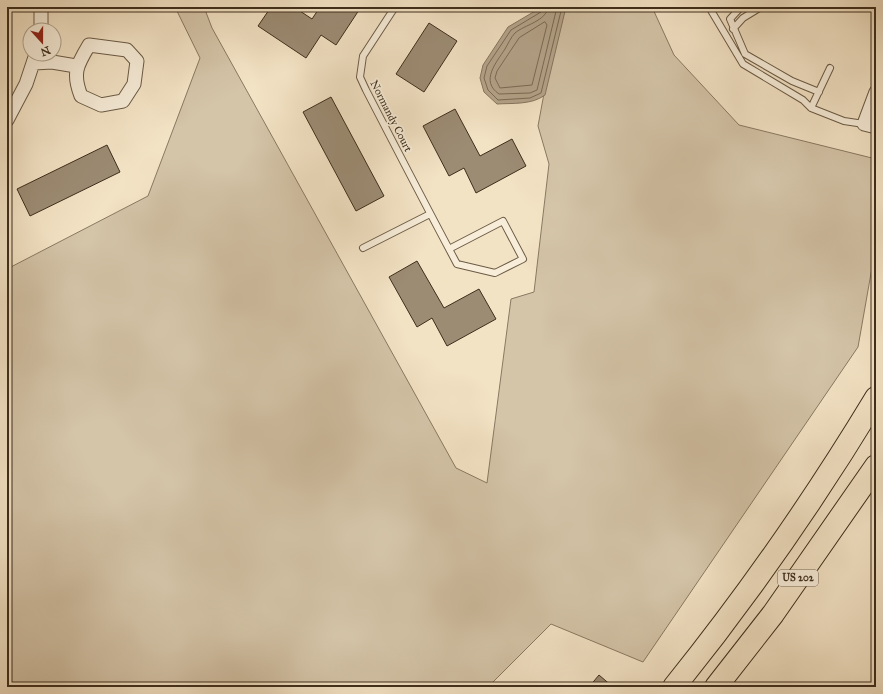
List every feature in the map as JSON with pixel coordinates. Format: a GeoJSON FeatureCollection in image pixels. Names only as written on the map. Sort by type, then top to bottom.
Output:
{"type":"FeatureCollection","features":[{"type":"Feature","properties":{"kind":"highway","name":"US 202"},"geometry":{"type":"LineString","coordinates":[[674,687],[726,620],[801,516],[876,398]]}},
{"type":"Feature","properties":{"kind":"highway"},"geometry":{"type":"LineString","coordinates":[[801,516],[876,418]]}},
{"type":"Feature","properties":{"kind":"highway","name":"US 202"},"geometry":{"type":"LineString","coordinates":[[716,687],[772,614],[876,466]]}},
{"type":"Feature","properties":{"kind":"street"},"geometry":{"type":"LineString","coordinates":[[41,7],[41,22]]}},
{"type":"Feature","properties":{"kind":"street"},"geometry":{"type":"LineString","coordinates":[[89,45],[127,50],[136,61],[134,84],[123,101],[101,105],[82,96],[76,83],[76,66],[89,45]]}},
{"type":"Feature","properties":{"kind":"street"},"geometry":{"type":"LineString","coordinates":[[7,120],[26,84],[34,62]]}},
{"type":"Feature","properties":{"kind":"street"},"geometry":{"type":"LineString","coordinates":[[52,62],[76,66]]}},
{"type":"Feature","properties":{"kind":"street"},"geometry":{"type":"LineString","coordinates":[[870,126],[876,92]]}},
{"type":"Feature","properties":{"kind":"lane","name":"Normandy Court"},"geometry":{"type":"LineString","coordinates":[[395,7],[363,56],[360,77],[448,249],[457,264],[495,273],[523,259],[503,221],[448,249]]}},
{"type":"Feature","properties":{"kind":"lane"},"geometry":{"type":"LineString","coordinates":[[709,7],[743,64],[803,100],[811,108],[844,121],[870,126]]}},
{"type":"Feature","properties":{"kind":"lane"},"geometry":{"type":"LineString","coordinates":[[741,7],[730,19],[745,54],[792,81],[819,92]]}},
{"type":"Feature","properties":{"kind":"lane"},"geometry":{"type":"LineString","coordinates":[[733,29],[743,18],[761,7]]}},
{"type":"Feature","properties":{"kind":"lane"},"geometry":{"type":"LineString","coordinates":[[811,108],[830,68]]}},
{"type":"Feature","properties":{"kind":"lane"},"geometry":{"type":"LineString","coordinates":[[364,248],[430,214]]}},
{"type":"Feature","properties":{"kind":"shaded area"},"geometry":{"type":"Polygon","coordinates":[[[175,7],[204,7],[212,28],[456,468],[487,483],[511,299],[534,292],[549,164],[538,126],[560,7],[652,7],[674,55],[739,125],[876,159],[876,245],[858,347],[643,662],[551,624],[488,687],[7,687],[7,269],[148,196],[200,58],[175,7]]]}},
{"type":"Feature","properties":{"kind":"water"},"geometry":{"type":"Polygon","coordinates":[[[542,7],[566,7],[545,95],[528,102],[497,104],[484,92],[480,78],[483,65],[508,27],[542,7]]]}},
{"type":"Feature","properties":{"kind":"building"},"geometry":{"type":"Polygon","coordinates":[[[271,7],[294,7],[312,19],[320,7],[361,7],[336,45],[321,35],[306,58],[258,26],[271,7]]]}},
{"type":"Feature","properties":{"kind":"building"},"geometry":{"type":"Polygon","coordinates":[[[429,23],[457,41],[424,92],[396,74],[429,23]]]}},
{"type":"Feature","properties":{"kind":"building"},"geometry":{"type":"Polygon","coordinates":[[[331,97],[384,196],[356,211],[303,112],[331,97]]]}},
{"type":"Feature","properties":{"kind":"building"},"geometry":{"type":"Polygon","coordinates":[[[455,109],[480,156],[512,139],[526,166],[476,193],[464,168],[449,176],[423,126],[455,109]]]}},
{"type":"Feature","properties":{"kind":"building"},"geometry":{"type":"Polygon","coordinates":[[[107,145],[120,172],[30,216],[17,189],[107,145]]]}},
{"type":"Feature","properties":{"kind":"building"},"geometry":{"type":"Polygon","coordinates":[[[417,261],[444,308],[479,289],[496,319],[447,346],[432,318],[417,327],[389,277],[417,261]]]}},
{"type":"Feature","properties":{"kind":"building"},"geometry":{"type":"Polygon","coordinates":[[[599,675],[613,687],[589,687],[599,675]]]}}]}
